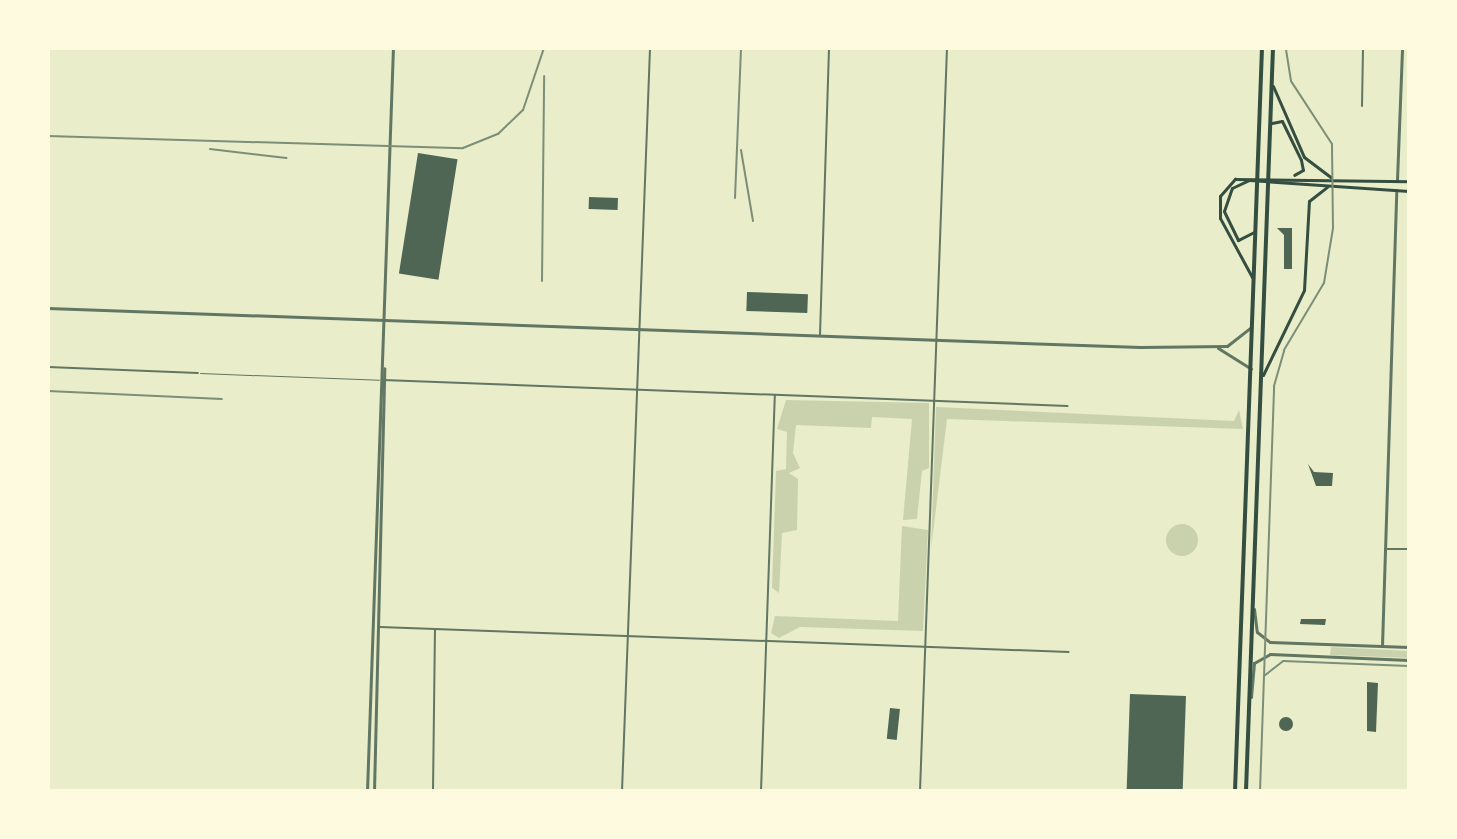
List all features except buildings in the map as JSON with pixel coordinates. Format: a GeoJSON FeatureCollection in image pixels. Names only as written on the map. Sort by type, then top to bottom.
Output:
{"type":"FeatureCollection","features":[{"type":"Feature","properties":{"kind":"main road"},"geometry":{"type":"LineString","coordinates":[[1235,791],[1262,48]]}},
{"type":"Feature","properties":{"kind":"main road"},"geometry":{"type":"LineString","coordinates":[[1246,791],[1273,48]]}},
{"type":"Feature","properties":{"kind":"main road"},"geometry":{"type":"LineString","coordinates":[[1272,81],[1310,165],[1339,179]]}},
{"type":"Feature","properties":{"kind":"main road"},"geometry":{"type":"LineString","coordinates":[[1270,127],[1282,121],[1301,160],[1303,170],[1289,176]]}},
{"type":"Feature","properties":{"kind":"main road"},"geometry":{"type":"LineString","coordinates":[[1254,285],[1220,218],[1220,196],[1245,176],[1409,181]]}},
{"type":"Feature","properties":{"kind":"main road"},"geometry":{"type":"LineString","coordinates":[[1358,188],[1359,179]]}},
{"type":"Feature","properties":{"kind":"main road"},"geometry":{"type":"LineString","coordinates":[[1256,229],[1250,240],[1238,240],[1225,218],[1224,203],[1240,183],[1409,191]]}},
{"type":"Feature","properties":{"kind":"main road"},"geometry":{"type":"LineString","coordinates":[[1261,383],[1304,290],[1309,201],[1331,186]]}},
{"type":"Feature","properties":{"kind":"main road"},"geometry":{"type":"LineString","coordinates":[[1254,266],[1259,273],[1265,267]]}},
{"type":"Feature","properties":{"kind":"main road"},"geometry":{"type":"LineString","coordinates":[[1247,480],[1252,490],[1257,481]]}},
{"type":"Feature","properties":{"kind":"main road"},"geometry":{"type":"LineString","coordinates":[[1246,513],[1251,505],[1256,513]]}},
{"type":"Feature","properties":{"kind":"main road"},"geometry":{"type":"LineString","coordinates":[[1238,727],[1242,737],[1249,725]]}},
{"type":"Feature","properties":{"kind":"main road"},"geometry":{"type":"LineString","coordinates":[[1237,758],[1242,748],[1247,760]]}},
{"type":"Feature","properties":{"kind":"street"},"geometry":{"type":"LineString","coordinates":[[374,791],[385,461],[383,364],[393,48]]}},
{"type":"Feature","properties":{"kind":"street"},"geometry":{"type":"LineString","coordinates":[[622,791],[650,48]]}},
{"type":"Feature","properties":{"kind":"street"},"geometry":{"type":"LineString","coordinates":[[820,336],[829,48]]}},
{"type":"Feature","properties":{"kind":"street"},"geometry":{"type":"LineString","coordinates":[[920,791],[947,48]]}},
{"type":"Feature","properties":{"kind":"street"},"geometry":{"type":"LineString","coordinates":[[1362,106],[1363,48]]}},
{"type":"Feature","properties":{"kind":"street"},"geometry":{"type":"LineString","coordinates":[[1397,180],[1402,48]]}},
{"type":"Feature","properties":{"kind":"street"},"geometry":{"type":"LineString","coordinates":[[1382,646],[1396,190]]}},
{"type":"Feature","properties":{"kind":"street"},"geometry":{"type":"LineString","coordinates":[[48,308],[1214,348],[1238,341],[1252,325]]}},
{"type":"Feature","properties":{"kind":"street"},"geometry":{"type":"LineString","coordinates":[[1214,348],[1251,369]]}},
{"type":"Feature","properties":{"kind":"street"},"geometry":{"type":"LineString","coordinates":[[48,367],[198,373]]}},
{"type":"Feature","properties":{"kind":"street"},"geometry":{"type":"LineString","coordinates":[[384,380],[1068,406]]}},
{"type":"Feature","properties":{"kind":"street"},"geometry":{"type":"LineString","coordinates":[[367,791],[384,380]]}},
{"type":"Feature","properties":{"kind":"street"},"geometry":{"type":"LineString","coordinates":[[761,791],[775,394]]}},
{"type":"Feature","properties":{"kind":"street"},"geometry":{"type":"LineString","coordinates":[[379,461],[385,461]]}},
{"type":"Feature","properties":{"kind":"street"},"geometry":{"type":"LineString","coordinates":[[1385,549],[1409,549]]}},
{"type":"Feature","properties":{"kind":"street"},"geometry":{"type":"LineString","coordinates":[[1253,605],[1257,632],[1270,642],[1409,647]]}},
{"type":"Feature","properties":{"kind":"street"},"geometry":{"type":"LineString","coordinates":[[373,627],[1069,652]]}},
{"type":"Feature","properties":{"kind":"street"},"geometry":{"type":"LineString","coordinates":[[433,791],[435,629]]}},
{"type":"Feature","properties":{"kind":"street"},"geometry":{"type":"LineString","coordinates":[[1292,643],[1285,649],[1292,655]]}},
{"type":"Feature","properties":{"kind":"street"},"geometry":{"type":"LineString","coordinates":[[1332,645],[1325,650],[1332,657]]}},
{"type":"Feature","properties":{"kind":"street"},"geometry":{"type":"LineString","coordinates":[[1249,701],[1254,663],[1270,654],[1409,660]]}},
{"type":"Feature","properties":{"kind":"lane"},"geometry":{"type":"LineString","coordinates":[[198,373],[384,380]]}},
{"type":"Feature","properties":{"kind":"green space"},"geometry":{"type":"Polygon","coordinates":[[[786,400],[929,403],[929,468],[922,471],[917,519],[903,520],[912,419],[872,417],[871,428],[796,425],[793,453],[800,468],[789,473],[798,479],[797,530],[782,533],[779,593],[772,588],[776,471],[786,469],[787,432],[777,429],[786,400]]]}},
{"type":"Feature","properties":{"kind":"green space"},"geometry":{"type":"Polygon","coordinates":[[[936,407],[1234,421],[1239,410],[1243,429],[947,419],[931,549],[936,407]]]}},
{"type":"Feature","properties":{"kind":"green space"},"geometry":{"type":"Polygon","coordinates":[[[1182,524],[1193,529],[1198,540],[1193,551],[1182,556],[1171,551],[1166,540],[1171,529],[1182,524]]]}},
{"type":"Feature","properties":{"kind":"green space"},"geometry":{"type":"Polygon","coordinates":[[[902,526],[928,530],[923,631],[800,627],[779,638],[771,633],[775,616],[898,621],[902,526]]]}},
{"type":"Feature","properties":{"kind":"green space"},"geometry":{"type":"Polygon","coordinates":[[[1331,647],[1409,651],[1409,658],[1330,655],[1331,647]]]}},
{"type":"Feature","properties":{"kind":"tram line"},"geometry":{"type":"LineString","coordinates":[[1260,791],[1274,386],[1284,350],[1324,283],[1333,228],[1332,144],[1291,81],[1286,48]]}},
{"type":"Feature","properties":{"kind":"tram line"},"geometry":{"type":"LineString","coordinates":[[1264,676],[1283,661],[1409,666]]}},
{"type":"Feature","properties":{"kind":"railway"},"geometry":{"type":"LineString","coordinates":[[48,136],[463,148],[498,134],[523,110],[544,48]]}},
{"type":"Feature","properties":{"kind":"railway"},"geometry":{"type":"LineString","coordinates":[[735,198],[741,48]]}},
{"type":"Feature","properties":{"kind":"railway"},"geometry":{"type":"LineString","coordinates":[[542,281],[544,76]]}},
{"type":"Feature","properties":{"kind":"railway"},"geometry":{"type":"LineString","coordinates":[[210,149],[286,158]]}},
{"type":"Feature","properties":{"kind":"railway"},"geometry":{"type":"LineString","coordinates":[[741,150],[753,221]]}},
{"type":"Feature","properties":{"kind":"railway"},"geometry":{"type":"LineString","coordinates":[[48,391],[222,399]]}}]}
